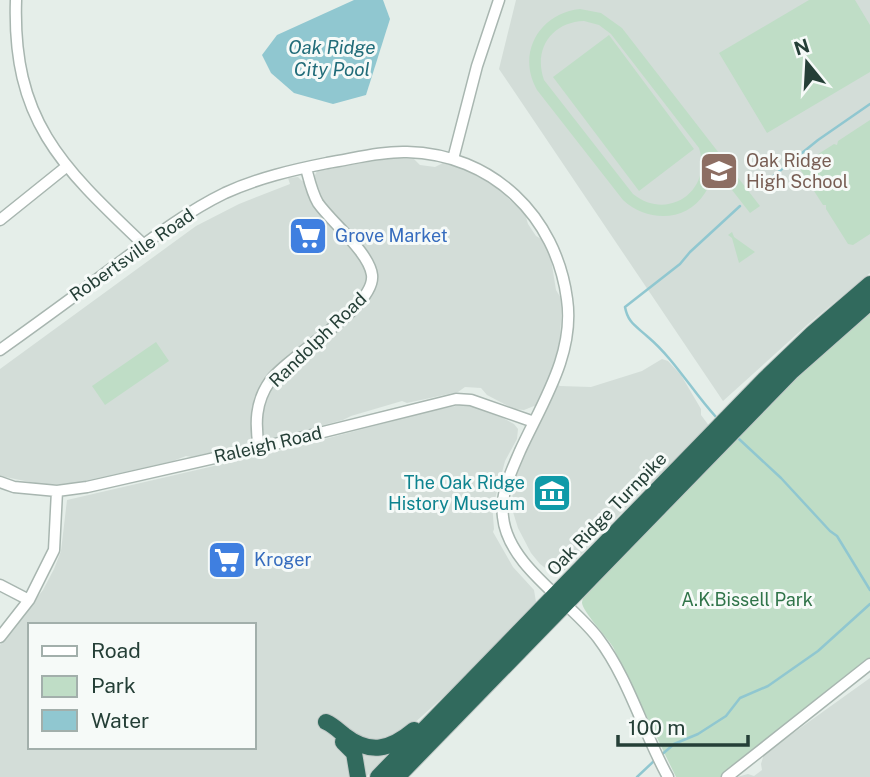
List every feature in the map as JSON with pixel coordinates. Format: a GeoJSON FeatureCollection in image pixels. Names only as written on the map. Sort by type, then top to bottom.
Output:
{"type":"FeatureCollection","features":[{"type":"Feature","properties":{"kind":"highway","name":"Oak Ridge Turnpike"},"geometry":{"type":"LineString","coordinates":[[397,777],[799,345],[870,284]]}},
{"type":"Feature","properties":{"kind":"highway","name":"Oak Ridge Turnpike"},"geometry":{"type":"LineString","coordinates":[[378,777],[484,669],[561,599],[792,371],[870,302]]}},
{"type":"Feature","properties":{"kind":"highway"},"geometry":{"type":"LineString","coordinates":[[358,777],[354,752],[329,731],[326,722],[362,746],[376,749],[391,745],[408,735],[445,698],[484,669]]}},
{"type":"Feature","properties":{"kind":"street"},"geometry":{"type":"LineString","coordinates":[[16,0],[16,46],[27,96],[47,138],[66,167],[144,245]]}},
{"type":"Feature","properties":{"kind":"street"},"geometry":{"type":"LineString","coordinates":[[453,159],[477,66],[499,0]]}},
{"type":"Feature","properties":{"kind":"street","name":"Robertsville Road"},"geometry":{"type":"LineString","coordinates":[[0,349],[183,216],[226,193],[265,178],[306,167],[406,152],[453,159],[496,180],[525,204],[547,234],[563,274],[568,303],[568,330],[557,373],[507,480],[502,516],[505,528],[519,555],[603,645],[668,777]]}},
{"type":"Feature","properties":{"kind":"street"},"geometry":{"type":"LineString","coordinates":[[0,220],[66,167]]}},
{"type":"Feature","properties":{"kind":"street","name":"Randolph Road"},"geometry":{"type":"LineString","coordinates":[[260,448],[256,429],[257,414],[270,382],[354,308],[369,293],[373,280],[370,265],[318,202],[306,167]]}},
{"type":"Feature","properties":{"kind":"street","name":"Raleigh Road"},"geometry":{"type":"LineString","coordinates":[[0,482],[15,487],[57,491],[88,487],[260,448],[456,398],[471,400],[534,422]]}},
{"type":"Feature","properties":{"kind":"street"},"geometry":{"type":"LineString","coordinates":[[0,637],[29,600],[54,550],[57,491]]}},
{"type":"Feature","properties":{"kind":"street"},"geometry":{"type":"LineString","coordinates":[[0,585],[29,600]]}},
{"type":"Feature","properties":{"kind":"street"},"geometry":{"type":"LineString","coordinates":[[727,777],[870,664]]}},
{"type":"Feature","properties":{"kind":"shaded area","name":"Oak Ridge High School"},"geometry":{"type":"Polygon","coordinates":[[[516,0],[870,0],[870,273],[807,325],[723,401],[499,69],[516,0]]]}},
{"type":"Feature","properties":{"kind":"shaded area"},"geometry":{"type":"Polygon","coordinates":[[[393,158],[414,159],[420,165],[435,167],[443,163],[466,170],[496,187],[525,214],[536,236],[543,240],[551,259],[556,290],[562,300],[560,340],[549,380],[560,386],[591,387],[642,371],[662,359],[668,361],[681,375],[710,427],[664,474],[648,485],[569,567],[552,573],[540,564],[518,528],[513,512],[512,483],[523,454],[546,411],[534,406],[524,410],[514,409],[487,395],[481,388],[465,387],[458,392],[407,403],[402,401],[275,438],[263,437],[250,440],[245,445],[186,456],[75,483],[45,485],[0,476],[0,369],[196,226],[239,204],[290,184],[288,178],[298,177],[302,181],[314,177],[317,171],[393,158]]]}},
{"type":"Feature","properties":{"kind":"shaded area"},"geometry":{"type":"Polygon","coordinates":[[[465,404],[490,411],[514,424],[518,429],[517,439],[505,461],[492,503],[493,532],[513,567],[534,590],[536,602],[479,665],[402,734],[391,751],[366,777],[0,777],[0,645],[43,590],[54,569],[61,551],[67,500],[465,404]]]}},
{"type":"Feature","properties":{"kind":"shaded area"},"geometry":{"type":"Polygon","coordinates":[[[870,678],[870,777],[737,777],[748,774],[754,776],[762,770],[764,754],[870,678]]]}},
{"type":"Feature","properties":{"kind":"green space"},"geometry":{"type":"Polygon","coordinates":[[[809,0],[855,0],[870,25],[870,72],[767,133],[719,53],[809,0]]]}},
{"type":"Feature","properties":{"kind":"green space"},"geometry":{"type":"Polygon","coordinates":[[[580,9],[601,13],[622,28],[760,206],[750,213],[714,167],[705,193],[688,210],[677,214],[654,215],[623,200],[537,90],[531,76],[529,62],[536,37],[553,18],[580,9]],[[584,21],[563,26],[554,32],[543,48],[541,69],[544,80],[633,194],[646,202],[660,205],[673,203],[684,198],[700,177],[702,163],[699,148],[611,34],[599,25],[584,21]]]}},
{"type":"Feature","properties":{"kind":"green space"},"geometry":{"type":"Polygon","coordinates":[[[609,35],[694,149],[639,191],[553,77],[609,35]]]}},
{"type":"Feature","properties":{"kind":"green space"},"geometry":{"type":"Polygon","coordinates":[[[870,120],[870,234],[853,245],[848,244],[826,205],[823,205],[800,169],[801,165],[834,144],[837,145],[838,141],[870,120]]]}},
{"type":"Feature","properties":{"kind":"green space"},"geometry":{"type":"Polygon","coordinates":[[[732,232],[734,237],[755,252],[739,263],[732,238],[728,235],[732,232]]]}},
{"type":"Feature","properties":{"kind":"green space","name":"A.K.Bissell Park"},"geometry":{"type":"Polygon","coordinates":[[[870,307],[870,659],[722,777],[676,777],[613,647],[583,607],[584,591],[827,343],[870,307]]]}},
{"type":"Feature","properties":{"kind":"green space"},"geometry":{"type":"Polygon","coordinates":[[[156,342],[169,361],[105,405],[92,386],[156,342]]]}},
{"type":"Feature","properties":{"kind":"water","name":"Oak Ridge City Pool"},"geometry":{"type":"Polygon","coordinates":[[[354,0],[383,0],[390,19],[366,95],[333,104],[294,93],[271,73],[262,55],[277,35],[354,0]]]}},
{"type":"Feature","properties":{"kind":"waterway"},"geometry":{"type":"LineString","coordinates":[[771,178],[818,140],[870,104]]}},
{"type":"Feature","properties":{"kind":"waterway"},"geometry":{"type":"LineString","coordinates":[[716,417],[667,356],[630,321],[625,307],[680,264],[740,206]]}},
{"type":"Feature","properties":{"kind":"waterway"},"geometry":{"type":"LineString","coordinates":[[739,439],[837,536],[870,590]]}},
{"type":"Feature","properties":{"kind":"waterway"},"geometry":{"type":"LineString","coordinates":[[659,757],[674,744],[698,734],[726,716],[740,698],[768,686],[818,651],[870,604]]}},
{"type":"Feature","properties":{"kind":"waterway"},"geometry":{"type":"LineString","coordinates":[[637,777],[654,761]]}},
{"type":"Feature","properties":{"kind":"place","name":"Oak Ridge High School"},"geometry":{"type":"Point","coordinates":[719,171]}},
{"type":"Feature","properties":{"kind":"place","name":"Grove Market"},"geometry":{"type":"Point","coordinates":[308,236]}},
{"type":"Feature","properties":{"kind":"place","name":"The Oak Ridge History Museum"},"geometry":{"type":"Point","coordinates":[552,493]}},
{"type":"Feature","properties":{"kind":"place","name":"Kroger"},"geometry":{"type":"Point","coordinates":[227,560]}}]}
